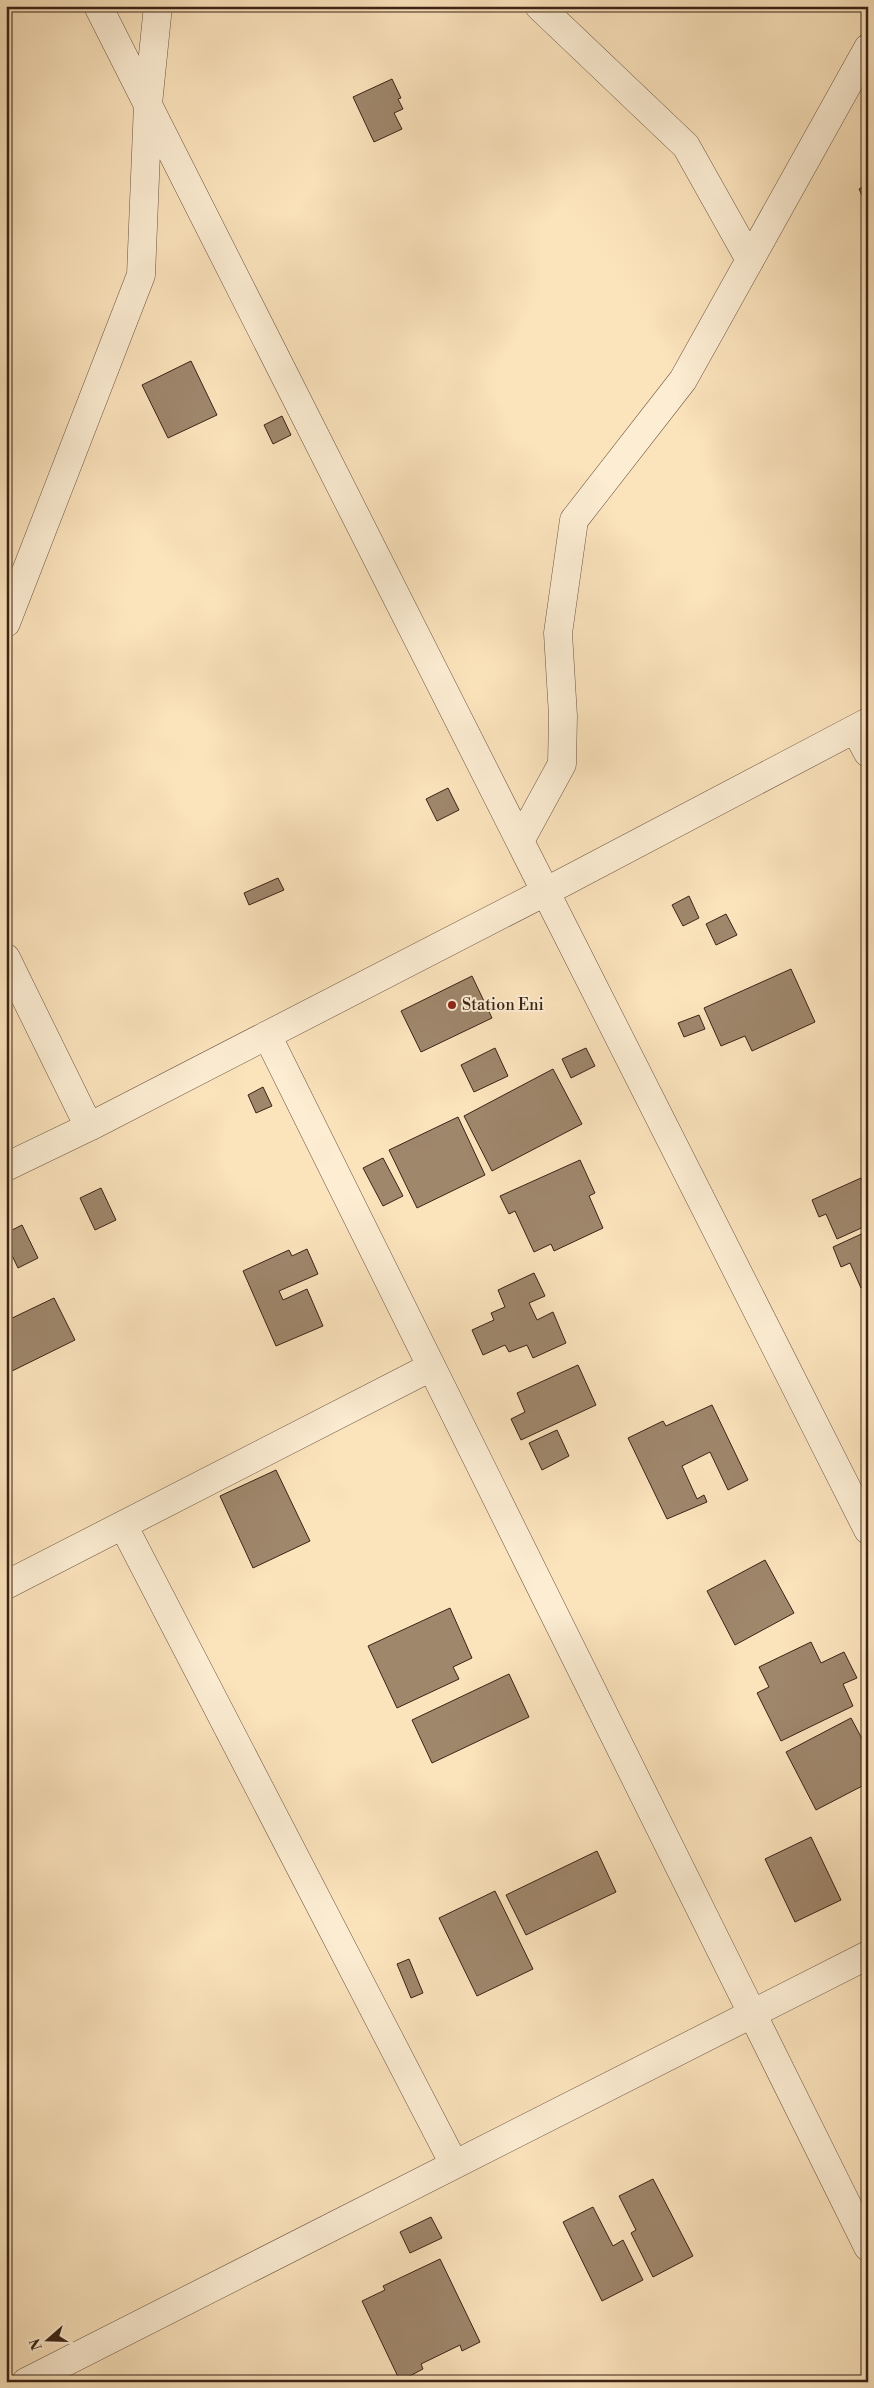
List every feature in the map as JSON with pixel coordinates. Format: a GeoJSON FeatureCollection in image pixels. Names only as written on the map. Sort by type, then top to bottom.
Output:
{"type":"FeatureCollection","features":[{"type":"Feature","properties":{"kind":"street"},"geometry":{"type":"LineString","coordinates":[[98,6],[868,1530]]}},
{"type":"Feature","properties":{"kind":"street"},"geometry":{"type":"LineString","coordinates":[[6,623],[141,275],[148,104],[158,6]]}},
{"type":"Feature","properties":{"kind":"street"},"geometry":{"type":"LineString","coordinates":[[539,6],[686,146],[750,260]]}},
{"type":"Feature","properties":{"kind":"street"},"geometry":{"type":"LineString","coordinates":[[520,841],[562,764],[558,633],[574,520],[684,380],[868,48]]}},
{"type":"Feature","properties":{"kind":"street"},"geometry":{"type":"LineString","coordinates":[[6,1167],[89,1127],[545,892],[862,725],[868,753]]}},
{"type":"Feature","properties":{"kind":"street"},"geometry":{"type":"LineString","coordinates":[[6,958],[89,1127]]}},
{"type":"Feature","properties":{"kind":"street"},"geometry":{"type":"LineString","coordinates":[[267,1035],[868,2247]]}},
{"type":"Feature","properties":{"kind":"street"},"geometry":{"type":"LineString","coordinates":[[6,1586],[431,1367]]}},
{"type":"Feature","properties":{"kind":"street"},"geometry":{"type":"LineString","coordinates":[[123,1525],[454,2164]]}},
{"type":"Feature","properties":{"kind":"street"},"geometry":{"type":"LineString","coordinates":[[26,2382],[868,1955]]}},
{"type":"Feature","properties":{"kind":"building"},"geometry":{"type":"Polygon","coordinates":[[[392,79],[401,98],[398,99],[403,109],[394,113],[402,129],[374,142],[353,97],[392,79]]]}},
{"type":"Feature","properties":{"kind":"building"},"geometry":{"type":"Polygon","coordinates":[[[868,184],[868,208],[859,189],[868,184]]]}},
{"type":"Feature","properties":{"kind":"building"},"geometry":{"type":"Polygon","coordinates":[[[191,361],[217,415],[168,438],[142,385],[191,361]]]}},
{"type":"Feature","properties":{"kind":"building"},"geometry":{"type":"Polygon","coordinates":[[[282,416],[291,435],[273,444],[264,425],[282,416]]]}},
{"type":"Feature","properties":{"kind":"building"},"geometry":{"type":"Polygon","coordinates":[[[448,788],[459,810],[437,821],[426,799],[448,788]]]}},
{"type":"Feature","properties":{"kind":"building"},"geometry":{"type":"Polygon","coordinates":[[[278,878],[284,890],[249,905],[244,893],[278,878]]]}},
{"type":"Feature","properties":{"kind":"building"},"geometry":{"type":"Polygon","coordinates":[[[689,896],[699,918],[683,926],[672,905],[689,896]]]}},
{"type":"Feature","properties":{"kind":"building"},"geometry":{"type":"Polygon","coordinates":[[[726,914],[737,935],[716,945],[706,924],[726,914]]]}},
{"type":"Feature","properties":{"kind":"building"},"geometry":{"type":"Polygon","coordinates":[[[791,969],[815,1022],[752,1051],[745,1036],[721,1046],[704,1008],[791,969]]]}},
{"type":"Feature","properties":{"kind":"building"},"geometry":{"type":"Polygon","coordinates":[[[472,976],[492,1018],[421,1052],[401,1011],[472,976]]]}},
{"type":"Feature","properties":{"kind":"building"},"geometry":{"type":"Polygon","coordinates":[[[699,1015],[705,1029],[684,1037],[678,1023],[699,1015]]]}},
{"type":"Feature","properties":{"kind":"building"},"geometry":{"type":"Polygon","coordinates":[[[495,1048],[508,1076],[474,1092],[461,1065],[495,1048]]]}},
{"type":"Feature","properties":{"kind":"building"},"geometry":{"type":"Polygon","coordinates":[[[586,1048],[595,1066],[571,1078],[562,1059],[586,1048]]]}},
{"type":"Feature","properties":{"kind":"building"},"geometry":{"type":"Polygon","coordinates":[[[553,1069],[582,1124],[492,1171],[464,1116],[553,1069]]]}},
{"type":"Feature","properties":{"kind":"building"},"geometry":{"type":"Polygon","coordinates":[[[263,1087],[272,1106],[256,1113],[248,1095],[263,1087]]]}},
{"type":"Feature","properties":{"kind":"building"},"geometry":{"type":"Polygon","coordinates":[[[458,1117],[485,1175],[417,1208],[389,1150],[458,1117]]]}},
{"type":"Feature","properties":{"kind":"building"},"geometry":{"type":"Polygon","coordinates":[[[383,1158],[403,1196],[383,1206],[363,1168],[383,1158]]]}},
{"type":"Feature","properties":{"kind":"building"},"geometry":{"type":"Polygon","coordinates":[[[580,1160],[595,1193],[589,1196],[603,1228],[554,1251],[551,1244],[534,1252],[515,1211],[509,1214],[500,1196],[580,1160]]]}},
{"type":"Feature","properties":{"kind":"building"},"geometry":{"type":"Polygon","coordinates":[[[861,1178],[868,1194],[868,1225],[837,1239],[826,1214],[819,1217],[812,1200],[861,1178]]]}},
{"type":"Feature","properties":{"kind":"building"},"geometry":{"type":"Polygon","coordinates":[[[101,1188],[116,1220],[95,1230],[80,1198],[101,1188]]]}},
{"type":"Feature","properties":{"kind":"building"},"geometry":{"type":"Polygon","coordinates":[[[22,1225],[38,1258],[18,1268],[6,1243],[6,1233],[22,1225]]]}},
{"type":"Feature","properties":{"kind":"building"},"geometry":{"type":"Polygon","coordinates":[[[868,1231],[868,1285],[861,1288],[850,1263],[841,1267],[833,1247],[868,1231]]]}},
{"type":"Feature","properties":{"kind":"building"},"geometry":{"type":"Polygon","coordinates":[[[307,1249],[318,1274],[279,1291],[283,1300],[307,1289],[323,1326],[276,1346],[243,1271],[289,1250],[292,1256],[307,1249]]]}},
{"type":"Feature","properties":{"kind":"building"},"geometry":{"type":"Polygon","coordinates":[[[534,1273],[545,1296],[529,1303],[537,1320],[553,1312],[566,1343],[533,1358],[527,1345],[509,1352],[505,1345],[483,1355],[472,1330],[494,1320],[491,1313],[505,1307],[498,1290],[534,1273]]]}},
{"type":"Feature","properties":{"kind":"building"},"geometry":{"type":"Polygon","coordinates":[[[54,1298],[75,1340],[10,1372],[6,1363],[6,1321],[54,1298]]]}},
{"type":"Feature","properties":{"kind":"building"},"geometry":{"type":"Polygon","coordinates":[[[578,1365],[596,1405],[521,1440],[511,1419],[525,1412],[517,1393],[578,1365]]]}},
{"type":"Feature","properties":{"kind":"building"},"geometry":{"type":"Polygon","coordinates":[[[712,1405],[748,1480],[728,1490],[710,1452],[682,1466],[697,1499],[704,1495],[707,1502],[667,1519],[628,1438],[663,1421],[666,1426],[712,1405]]]}},
{"type":"Feature","properties":{"kind":"building"},"geometry":{"type":"Polygon","coordinates":[[[557,1430],[569,1456],[542,1470],[529,1443],[557,1430]]]}},
{"type":"Feature","properties":{"kind":"building"},"geometry":{"type":"Polygon","coordinates":[[[276,1470],[310,1541],[253,1568],[220,1496],[276,1470]]]}},
{"type":"Feature","properties":{"kind":"building"},"geometry":{"type":"Polygon","coordinates":[[[765,1560],[794,1613],[735,1645],[707,1591],[765,1560]]]}},
{"type":"Feature","properties":{"kind":"building"},"geometry":{"type":"Polygon","coordinates":[[[450,1608],[472,1658],[453,1667],[459,1679],[397,1708],[368,1646],[450,1608]]]}},
{"type":"Feature","properties":{"kind":"building"},"geometry":{"type":"Polygon","coordinates":[[[811,1642],[821,1663],[844,1652],[857,1678],[843,1684],[853,1706],[781,1741],[757,1693],[769,1687],[759,1667],[811,1642]]]}},
{"type":"Feature","properties":{"kind":"building"},"geometry":{"type":"Polygon","coordinates":[[[509,1674],[529,1717],[432,1763],[412,1720],[509,1674]]]}},
{"type":"Feature","properties":{"kind":"building"},"geometry":{"type":"Polygon","coordinates":[[[851,1718],[868,1750],[868,1760],[865,1762],[868,1768],[868,1783],[816,1810],[786,1752],[851,1718]]]}},
{"type":"Feature","properties":{"kind":"building"},"geometry":{"type":"Polygon","coordinates":[[[811,1837],[841,1900],[795,1922],[765,1859],[811,1837]]]}},
{"type":"Feature","properties":{"kind":"building"},"geometry":{"type":"Polygon","coordinates":[[[597,1851],[616,1892],[526,1935],[506,1895],[597,1851]]]}},
{"type":"Feature","properties":{"kind":"building"},"geometry":{"type":"Polygon","coordinates":[[[495,1891],[533,1969],[477,1996],[439,1918],[495,1891]]]}},
{"type":"Feature","properties":{"kind":"building"},"geometry":{"type":"Polygon","coordinates":[[[409,1959],[423,1993],[411,1998],[397,1964],[409,1959]]]}},
{"type":"Feature","properties":{"kind":"building"},"geometry":{"type":"Polygon","coordinates":[[[653,2179],[693,2256],[653,2277],[631,2233],[636,2230],[619,2196],[653,2179]]]}},
{"type":"Feature","properties":{"kind":"building"},"geometry":{"type":"Polygon","coordinates":[[[593,2207],[613,2246],[623,2240],[643,2280],[602,2301],[563,2222],[593,2207]]]}},
{"type":"Feature","properties":{"kind":"building"},"geometry":{"type":"Polygon","coordinates":[[[431,2217],[442,2238],[410,2253],[400,2232],[431,2217]]]}},
{"type":"Feature","properties":{"kind":"building"},"geometry":{"type":"Polygon","coordinates":[[[440,2259],[480,2342],[462,2351],[460,2345],[421,2364],[423,2369],[400,2381],[362,2301],[385,2290],[383,2286],[440,2259]]]}},
{"type":"Feature","properties":{"kind":"place","name":"Station Eni"},"geometry":{"type":"Point","coordinates":[452,1005]}}]}
